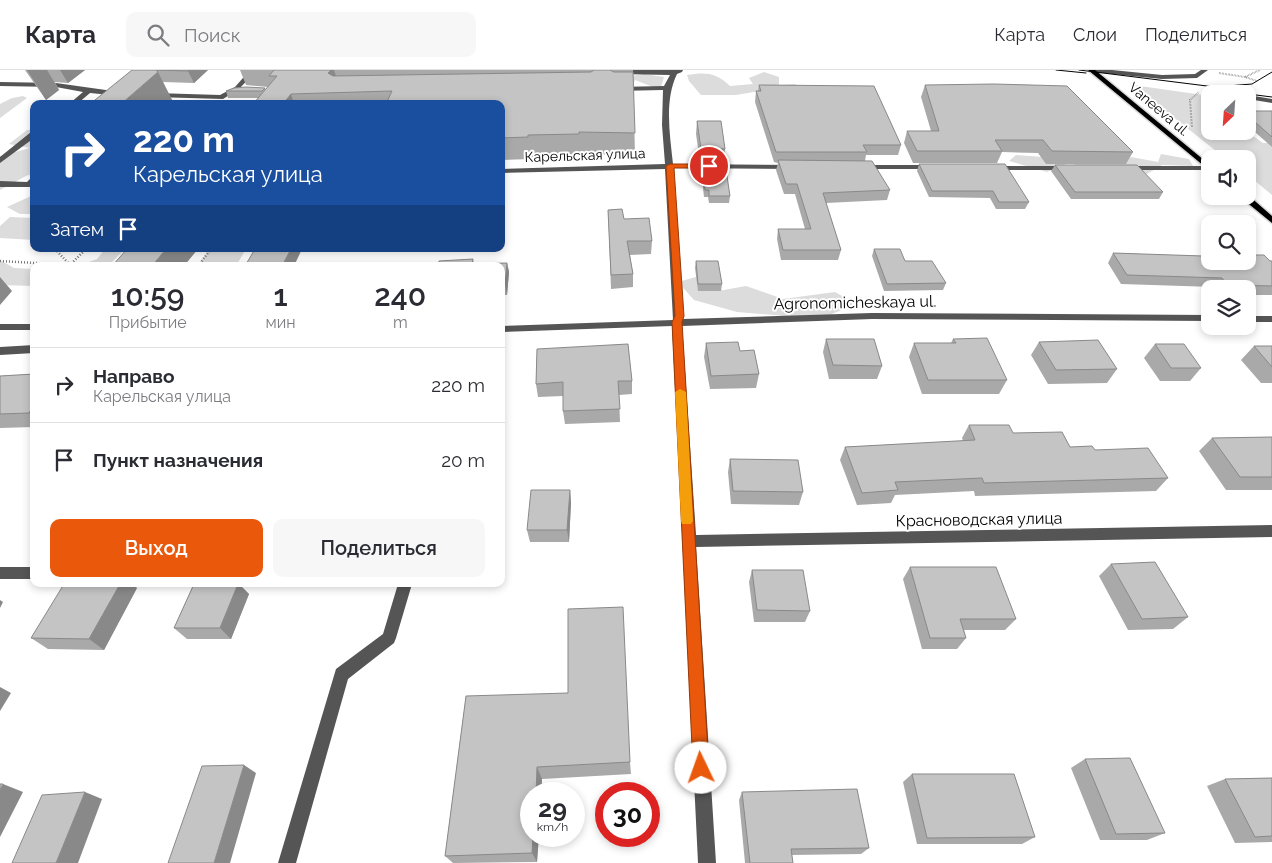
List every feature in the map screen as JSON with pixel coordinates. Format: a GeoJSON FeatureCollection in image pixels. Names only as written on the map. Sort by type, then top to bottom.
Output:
{"type":"FeatureCollection","features":[{"type":"Feature","properties":{"kind":"main road","name":"Vaneeva ul."},"geometry":{"type":"LineString","coordinates":[[1091,70],[1201,162]]}},
{"type":"Feature","properties":{"kind":"main road"},"geometry":{"type":"LineString","coordinates":[[1254,205],[1272,219]]}},
{"type":"Feature","properties":{"kind":"street"},"geometry":{"type":"LineString","coordinates":[[607,72],[674,73],[682,70]]}},
{"type":"Feature","properties":{"kind":"street"},"geometry":{"type":"LineString","coordinates":[[1091,70],[1162,77],[1197,76],[1205,70]]}},
{"type":"Feature","properties":{"kind":"street"},"geometry":{"type":"LineString","coordinates":[[217,100],[237,88],[256,72]]}},
{"type":"Feature","properties":{"kind":"street"},"geometry":{"type":"LineString","coordinates":[[674,73],[667,88],[666,126],[679,316],[677,322],[688,541],[707,863]]}},
{"type":"Feature","properties":{"kind":"street"},"geometry":{"type":"LineString","coordinates":[[0,84],[56,85],[89,91],[130,94],[124,100]]}},
{"type":"Feature","properties":{"kind":"street"},"geometry":{"type":"LineString","coordinates":[[0,90],[8,84]]}},
{"type":"Feature","properties":{"kind":"street"},"geometry":{"type":"LineString","coordinates":[[118,94],[125,88]]}},
{"type":"Feature","properties":{"kind":"street"},"geometry":{"type":"LineString","coordinates":[[237,88],[247,89]]}},
{"type":"Feature","properties":{"kind":"street"},"geometry":{"type":"LineString","coordinates":[[614,89],[667,88]]}},
{"type":"Feature","properties":{"kind":"street"},"geometry":{"type":"LineString","coordinates":[[77,100],[89,91]]}},
{"type":"Feature","properties":{"kind":"street"},"geometry":{"type":"LineString","coordinates":[[150,95],[220,97]]}},
{"type":"Feature","properties":{"kind":"street"},"geometry":{"type":"LineString","coordinates":[[1256,99],[1272,101]]}},
{"type":"Feature","properties":{"kind":"street"},"geometry":{"type":"LineString","coordinates":[[0,161],[30,137]]}},
{"type":"Feature","properties":{"kind":"street","name":"Карельская улица"},"geometry":{"type":"LineString","coordinates":[[505,171],[670,166],[799,167]]}},
{"type":"Feature","properties":{"kind":"street"},"geometry":{"type":"LineString","coordinates":[[848,167],[948,167]]}},
{"type":"Feature","properties":{"kind":"street"},"geometry":{"type":"LineString","coordinates":[[977,168],[1076,168]]}},
{"type":"Feature","properties":{"kind":"street"},"geometry":{"type":"LineString","coordinates":[[1116,168],[1201,169]]}},
{"type":"Feature","properties":{"kind":"street"},"geometry":{"type":"LineString","coordinates":[[0,184],[30,184]]}},
{"type":"Feature","properties":{"kind":"street","name":"Agronomicheskaya ul."},"geometry":{"type":"LineString","coordinates":[[505,329],[872,316],[1201,318]]}},
{"type":"Feature","properties":{"kind":"street"},"geometry":{"type":"LineString","coordinates":[[1256,319],[1272,319]]}},
{"type":"Feature","properties":{"kind":"street"},"geometry":{"type":"LineString","coordinates":[[0,326],[30,327]]}},
{"type":"Feature","properties":{"kind":"street"},"geometry":{"type":"LineString","coordinates":[[0,351],[30,350]]}},
{"type":"Feature","properties":{"kind":"street","name":"Красноводская улица"},"geometry":{"type":"LineString","coordinates":[[688,541],[1272,531]]}},
{"type":"Feature","properties":{"kind":"street"},"geometry":{"type":"LineString","coordinates":[[0,573],[30,573]]}},
{"type":"Feature","properties":{"kind":"street"},"geometry":{"type":"LineString","coordinates":[[287,863],[341,674],[389,638],[403,587]]}},
{"type":"Feature","properties":{"kind":"path"},"geometry":{"type":"LineString","coordinates":[[1205,70],[1258,81]]}},
{"type":"Feature","properties":{"kind":"path"},"geometry":{"type":"LineString","coordinates":[[1245,77],[1260,70]]}},
{"type":"Feature","properties":{"kind":"path"},"geometry":{"type":"LineString","coordinates":[[1192,127],[1190,100],[1201,91]]}},
{"type":"Feature","properties":{"kind":"path"},"geometry":{"type":"LineString","coordinates":[[58,252],[67,262]]}},
{"type":"Feature","properties":{"kind":"path"},"geometry":{"type":"LineString","coordinates":[[75,262],[83,252]]}},
{"type":"Feature","properties":{"kind":"path"},"geometry":{"type":"LineString","coordinates":[[201,262],[209,252]]}},
{"type":"Feature","properties":{"kind":"path"},"geometry":{"type":"LineString","coordinates":[[0,261],[30,263]]}},
{"type":"Feature","properties":{"kind":"shaded area"},"geometry":{"type":"Polygon","coordinates":[[[764,72],[779,77],[779,85],[795,84],[802,90],[777,88],[736,95],[701,95],[689,81],[687,75],[710,74],[725,81],[730,86],[753,84],[749,78],[764,72]]]}},
{"type":"Feature","properties":{"kind":"shaded area"},"geometry":{"type":"Polygon","coordinates":[[[644,74],[664,77],[661,87],[653,87],[635,80],[632,87],[631,76],[644,74]]]}},
{"type":"Feature","properties":{"kind":"shaded area"},"geometry":{"type":"Polygon","coordinates":[[[1133,85],[1201,95],[1201,139],[1133,85]]]}},
{"type":"Feature","properties":{"kind":"shaded area"},"geometry":{"type":"Polygon","coordinates":[[[23,96],[27,98],[0,118],[0,104],[12,98],[23,96]]]}},
{"type":"Feature","properties":{"kind":"shaded area"},"geometry":{"type":"Polygon","coordinates":[[[30,130],[30,148],[9,144],[30,130]]]}},
{"type":"Feature","properties":{"kind":"shaded area"},"geometry":{"type":"Polygon","coordinates":[[[1256,138],[1263,143],[1272,143],[1272,195],[1256,182],[1256,150],[1215,150],[1202,140],[1256,140],[1256,138]]]}},
{"type":"Feature","properties":{"kind":"shaded area"},"geometry":{"type":"Polygon","coordinates":[[[30,148],[30,175],[0,190],[0,156],[30,148]]]}},
{"type":"Feature","properties":{"kind":"shaded area"},"geometry":{"type":"Polygon","coordinates":[[[1161,154],[1189,159],[1193,166],[1162,165],[1147,174],[1118,165],[1089,169],[1069,163],[1047,172],[1009,161],[1016,155],[1122,163],[1131,157],[1158,162],[1161,154]]]}},
{"type":"Feature","properties":{"kind":"shaded area"},"geometry":{"type":"Polygon","coordinates":[[[30,196],[30,214],[20,214],[7,207],[30,196]]]}},
{"type":"Feature","properties":{"kind":"shaded area"},"geometry":{"type":"Polygon","coordinates":[[[10,217],[30,218],[30,240],[0,238],[0,226],[10,217]]]}},
{"type":"Feature","properties":{"kind":"shaded area"},"geometry":{"type":"Polygon","coordinates":[[[103,252],[122,252],[112,262],[89,262],[97,259],[103,252]]]}},
{"type":"Feature","properties":{"kind":"shaded area"},"geometry":{"type":"Polygon","coordinates":[[[208,252],[244,252],[238,262],[200,262],[208,252]]]}},
{"type":"Feature","properties":{"kind":"shaded area"},"geometry":{"type":"Polygon","coordinates":[[[0,260],[14,268],[30,269],[30,286],[0,285],[0,260]]]}},
{"type":"Feature","properties":{"kind":"shaded area"},"geometry":{"type":"Polygon","coordinates":[[[703,275],[718,291],[746,286],[783,299],[835,292],[856,304],[820,319],[737,312],[694,300],[678,282],[703,275]]]}},
{"type":"Feature","properties":{"kind":"building"},"geometry":{"type":"Polygon","coordinates":[[[132,70],[156,70],[158,72],[126,100],[95,100],[132,70]]]}},
{"type":"Feature","properties":{"kind":"building"},"geometry":{"type":"Polygon","coordinates":[[[156,70],[189,70],[188,71],[156,70]]]}},
{"type":"Feature","properties":{"kind":"building"},"geometry":{"type":"Polygon","coordinates":[[[274,70],[331,70],[328,73],[333,76],[591,72],[594,70],[633,72],[635,133],[579,132],[579,134],[528,135],[528,137],[505,138],[505,100],[388,100],[392,91],[291,94],[286,100],[256,100],[277,76],[269,76],[274,70]]]}},
{"type":"Feature","properties":{"kind":"building"},"geometry":{"type":"Polygon","coordinates":[[[759,85],[874,86],[901,145],[863,145],[867,152],[776,152],[756,91],[761,91],[759,85]]]}},
{"type":"Feature","properties":{"kind":"building"},"geometry":{"type":"Polygon","coordinates":[[[925,85],[1067,86],[1133,152],[1052,151],[1043,140],[995,140],[1002,151],[917,151],[907,131],[939,131],[925,85]]]}},
{"type":"Feature","properties":{"kind":"building"},"geometry":{"type":"Polygon","coordinates":[[[234,88],[265,88],[262,91],[226,91],[234,88]]]}},
{"type":"Feature","properties":{"kind":"building"},"geometry":{"type":"Polygon","coordinates":[[[1256,111],[1272,111],[1272,137],[1256,123],[1256,111]]]}},
{"type":"Feature","properties":{"kind":"building"},"geometry":{"type":"Polygon","coordinates":[[[697,121],[721,121],[725,149],[701,149],[697,121]]]}},
{"type":"Feature","properties":{"kind":"building"},"geometry":{"type":"Polygon","coordinates":[[[778,160],[872,161],[890,190],[823,193],[841,250],[783,250],[778,229],[811,229],[797,184],[786,184],[778,160]]]}},
{"type":"Feature","properties":{"kind":"building"},"geometry":{"type":"Polygon","coordinates":[[[701,163],[725,163],[730,196],[709,196],[709,190],[705,190],[701,163]]]}},
{"type":"Feature","properties":{"kind":"building"},"geometry":{"type":"Polygon","coordinates":[[[919,164],[1005,164],[1029,202],[999,202],[993,191],[932,191],[919,164]]]}},
{"type":"Feature","properties":{"kind":"building"},"geometry":{"type":"Polygon","coordinates":[[[1055,165],[1137,165],[1163,192],[1075,192],[1055,165]]]}},
{"type":"Feature","properties":{"kind":"building"},"geometry":{"type":"Polygon","coordinates":[[[622,209],[624,219],[649,218],[652,241],[627,241],[633,274],[611,275],[608,210],[622,209]]]}},
{"type":"Feature","properties":{"kind":"building"},"geometry":{"type":"Polygon","coordinates":[[[874,249],[900,249],[905,261],[932,261],[946,283],[887,284],[874,249]]]}},
{"type":"Feature","properties":{"kind":"building"},"geometry":{"type":"Polygon","coordinates":[[[124,252],[164,252],[155,262],[116,262],[124,252]]]}},
{"type":"Feature","properties":{"kind":"building"},"geometry":{"type":"Polygon","coordinates":[[[253,252],[289,252],[284,262],[247,262],[253,252]]]}},
{"type":"Feature","properties":{"kind":"building"},"geometry":{"type":"Polygon","coordinates":[[[1113,253],[1201,256],[1201,270],[1256,270],[1256,255],[1264,255],[1272,261],[1272,286],[1256,286],[1256,280],[1127,275],[1113,253]]]}},
{"type":"Feature","properties":{"kind":"building"},"geometry":{"type":"Polygon","coordinates":[[[473,259],[472,262],[439,261],[473,259]]]}},
{"type":"Feature","properties":{"kind":"building"},"geometry":{"type":"Polygon","coordinates":[[[696,261],[718,261],[722,284],[698,284],[696,261]]]}},
{"type":"Feature","properties":{"kind":"building"},"geometry":{"type":"Polygon","coordinates":[[[505,263],[507,263],[505,285],[505,263]]]}},
{"type":"Feature","properties":{"kind":"building"},"geometry":{"type":"Polygon","coordinates":[[[987,338],[1007,380],[928,380],[914,343],[956,343],[953,339],[987,338]]]}},
{"type":"Feature","properties":{"kind":"building"},"geometry":{"type":"Polygon","coordinates":[[[826,339],[874,339],[882,366],[833,365],[826,339]]]}},
{"type":"Feature","properties":{"kind":"building"},"geometry":{"type":"Polygon","coordinates":[[[1098,340],[1117,369],[1056,370],[1039,342],[1098,340]]]}},
{"type":"Feature","properties":{"kind":"building"},"geometry":{"type":"Polygon","coordinates":[[[738,342],[740,351],[754,350],[759,374],[711,376],[706,343],[738,342]]]}},
{"type":"Feature","properties":{"kind":"building"},"geometry":{"type":"Polygon","coordinates":[[[628,344],[632,381],[618,381],[620,409],[563,411],[563,382],[536,384],[537,349],[628,344]]]}},
{"type":"Feature","properties":{"kind":"building"},"geometry":{"type":"Polygon","coordinates":[[[1155,344],[1184,344],[1201,368],[1171,368],[1155,344]]]}},
{"type":"Feature","properties":{"kind":"building"},"geometry":{"type":"Polygon","coordinates":[[[1254,346],[1272,346],[1272,367],[1254,346]]]}},
{"type":"Feature","properties":{"kind":"building"},"geometry":{"type":"Polygon","coordinates":[[[30,374],[29,413],[0,414],[0,376],[30,374]]]}},
{"type":"Feature","properties":{"kind":"building"},"geometry":{"type":"Polygon","coordinates":[[[969,425],[1009,425],[1013,433],[1062,432],[1070,447],[1092,446],[1095,450],[1148,448],[1168,478],[984,483],[982,478],[895,482],[898,490],[862,493],[845,447],[975,440],[969,425]]]}},
{"type":"Feature","properties":{"kind":"building"},"geometry":{"type":"Polygon","coordinates":[[[1272,437],[1272,477],[1240,477],[1212,438],[1272,437]]]}},
{"type":"Feature","properties":{"kind":"building"},"geometry":{"type":"Polygon","coordinates":[[[730,459],[798,460],[803,492],[733,491],[730,459]]]}},
{"type":"Feature","properties":{"kind":"building"},"geometry":{"type":"Polygon","coordinates":[[[531,490],[570,490],[567,530],[527,530],[531,490]]]}},
{"type":"Feature","properties":{"kind":"building"},"geometry":{"type":"Polygon","coordinates":[[[1155,562],[1188,617],[1142,619],[1111,564],[1155,562]]]}},
{"type":"Feature","properties":{"kind":"building"},"geometry":{"type":"Polygon","coordinates":[[[910,567],[996,567],[1016,619],[960,619],[966,638],[930,638],[910,567]]]}},
{"type":"Feature","properties":{"kind":"building"},"geometry":{"type":"Polygon","coordinates":[[[752,570],[803,570],[810,611],[757,610],[752,570]]]}},
{"type":"Feature","properties":{"kind":"building"},"geometry":{"type":"Polygon","coordinates":[[[62,587],[118,587],[89,639],[31,638],[62,587]]]}},
{"type":"Feature","properties":{"kind":"building"},"geometry":{"type":"Polygon","coordinates":[[[193,587],[237,587],[220,628],[174,628],[193,587]]]}},
{"type":"Feature","properties":{"kind":"building"},"geometry":{"type":"Polygon","coordinates":[[[623,607],[630,762],[537,767],[536,782],[520,782],[520,847],[532,847],[532,853],[445,856],[466,696],[568,693],[568,609],[623,607]]]}},
{"type":"Feature","properties":{"kind":"building"},"geometry":{"type":"Polygon","coordinates":[[[1130,758],[1165,833],[1116,834],[1085,759],[1130,758]]]}},
{"type":"Feature","properties":{"kind":"building"},"geometry":{"type":"Polygon","coordinates":[[[244,765],[214,863],[168,863],[202,766],[244,765]]]}},
{"type":"Feature","properties":{"kind":"building"},"geometry":{"type":"Polygon","coordinates":[[[912,774],[1014,774],[1035,837],[927,838],[912,774]]]}},
{"type":"Feature","properties":{"kind":"building"},"geometry":{"type":"Polygon","coordinates":[[[1272,778],[1272,836],[1255,837],[1225,779],[1272,778]]]}},
{"type":"Feature","properties":{"kind":"building"},"geometry":{"type":"Polygon","coordinates":[[[857,789],[869,848],[791,849],[793,863],[750,863],[742,792],[857,789]]]}},
{"type":"Feature","properties":{"kind":"building"},"geometry":{"type":"Polygon","coordinates":[[[85,792],[56,863],[12,863],[42,795],[85,792]]]}},
{"type":"Feature","properties":{"kind":"tram line"},"geometry":{"type":"LineString","coordinates":[[1056,70],[1086,73]]}},
{"type":"Feature","properties":{"kind":"tram line"},"geometry":{"type":"LineString","coordinates":[[1079,70],[1215,87],[1252,84],[1272,72]]}},
{"type":"Feature","properties":{"kind":"tram line"},"geometry":{"type":"LineString","coordinates":[[1256,95],[1272,97]]}},
{"type":"Feature","properties":{"kind":"slow traffic"},"geometry":{"type":"LineString","coordinates":[[680,392],[687,521]]}},
{"type":"Feature","properties":{"kind":"route"},"geometry":{"type":"LineString","coordinates":[[701,768],[670,166],[709,166]]}}]}
